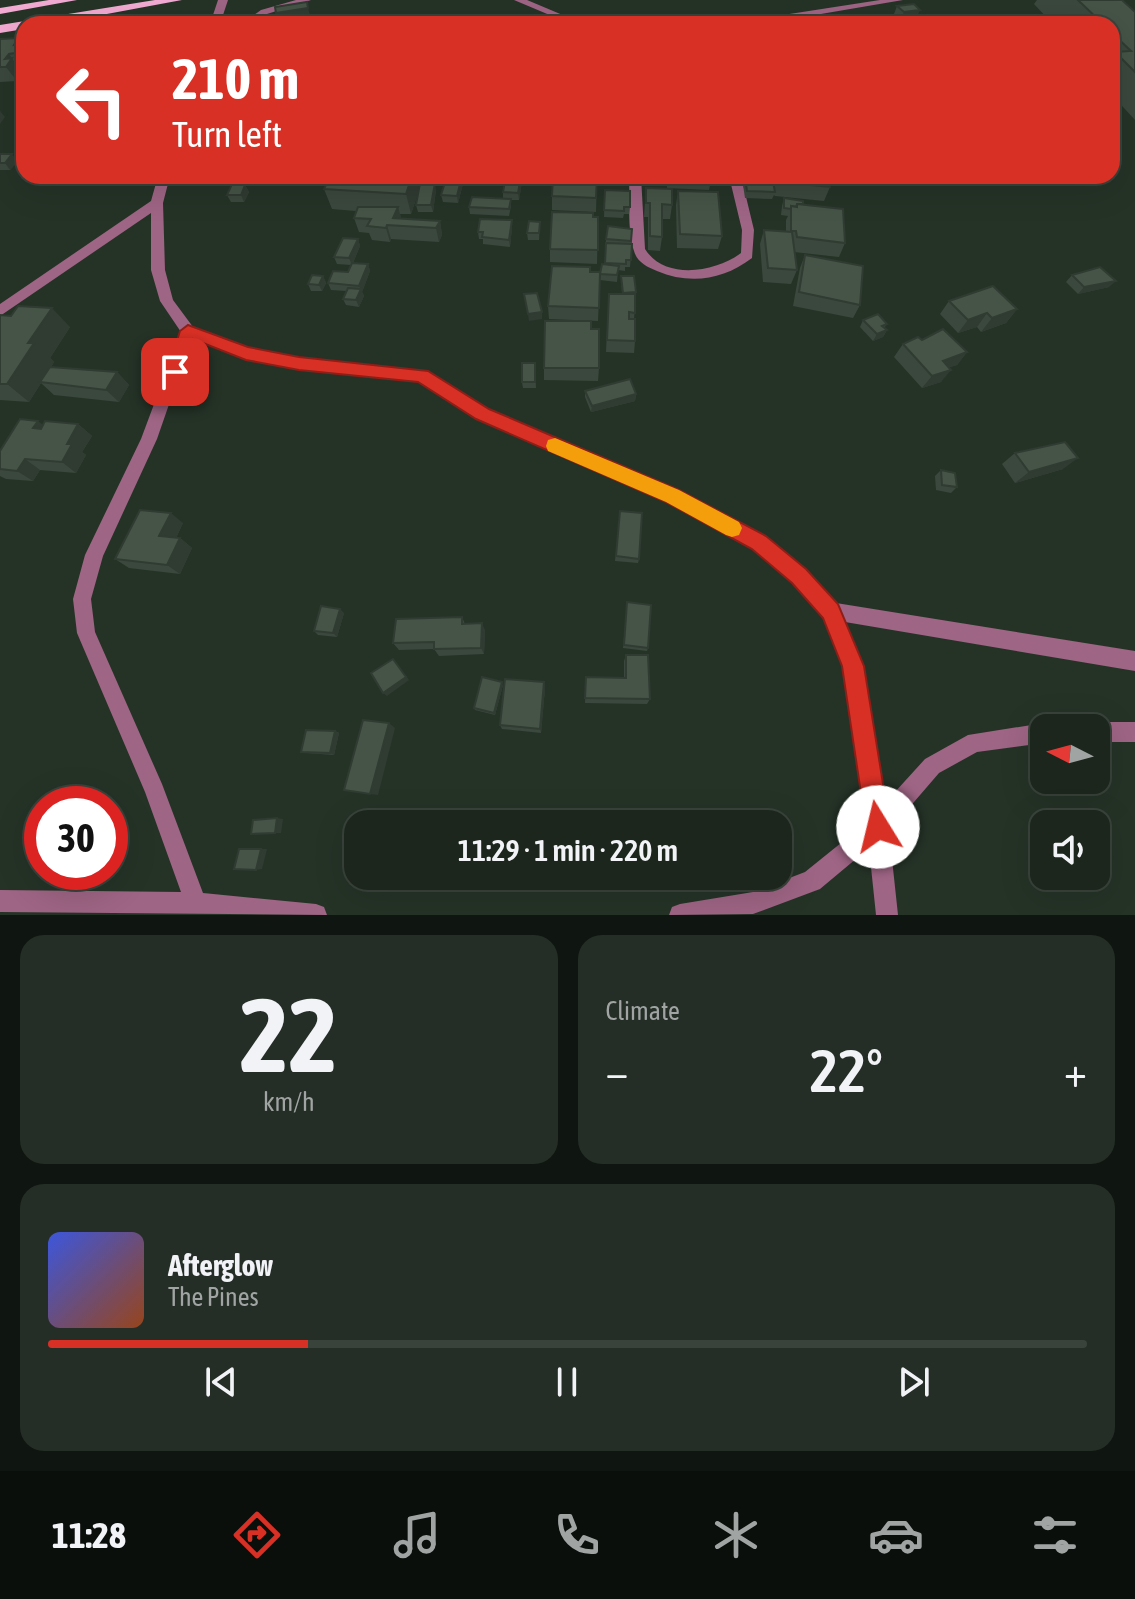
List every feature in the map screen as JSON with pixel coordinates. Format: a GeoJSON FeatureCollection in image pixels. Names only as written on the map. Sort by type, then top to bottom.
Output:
{"type":"FeatureCollection","features":[{"type":"Feature","properties":{"kind":"main road"},"geometry":{"type":"LineString","coordinates":[[0,11],[71,0]]}},
{"type":"Feature","properties":{"kind":"main road"},"geometry":{"type":"LineString","coordinates":[[87,15],[88,0]]}},
{"type":"Feature","properties":{"kind":"main road"},"geometry":{"type":"LineString","coordinates":[[81,16],[176,0]]}},
{"type":"Feature","properties":{"kind":"street"},"geometry":{"type":"LineString","coordinates":[[258,16],[306,0]]}},
{"type":"Feature","properties":{"kind":"street"},"geometry":{"type":"LineString","coordinates":[[519,0],[559,16]]}},
{"type":"Feature","properties":{"kind":"street"},"geometry":{"type":"LineString","coordinates":[[795,16],[898,0]]}},
{"type":"Feature","properties":{"kind":"street"},"geometry":{"type":"LineString","coordinates":[[162,184],[157,203],[158,270],[167,301],[188,331],[246,353],[299,364],[422,375],[482,414],[673,496],[759,542],[799,576],[831,611],[853,666],[878,827],[887,915]]}},
{"type":"Feature","properties":{"kind":"street"},"geometry":{"type":"LineString","coordinates":[[635,184],[639,249],[643,257],[668,270],[708,276],[738,263],[747,255],[748,230],[737,184]]}},
{"type":"Feature","properties":{"kind":"street"},"geometry":{"type":"LineString","coordinates":[[0,311],[157,203]]}},
{"type":"Feature","properties":{"kind":"street"},"geometry":{"type":"LineString","coordinates":[[188,331],[149,439],[94,555],[82,599],[86,633],[155,791],[196,904]]}},
{"type":"Feature","properties":{"kind":"street"},"geometry":{"type":"LineString","coordinates":[[831,611],[1135,661]]}},
{"type":"Feature","properties":{"kind":"street"},"geometry":{"type":"LineString","coordinates":[[1110,732],[1135,732]]}},
{"type":"Feature","properties":{"kind":"street"},"geometry":{"type":"LineString","coordinates":[[680,915],[753,903],[812,881],[878,827],[932,766],[975,742],[1030,735]]}},
{"type":"Feature","properties":{"kind":"street"},"geometry":{"type":"LineString","coordinates":[[0,901],[196,904],[316,915]]}},
{"type":"Feature","properties":{"kind":"building"},"geometry":{"type":"Polygon","coordinates":[[[1078,0],[1122,0],[1135,12],[1135,72],[1120,57],[1120,52],[1131,51],[1120,41],[1120,16],[1095,16],[1078,0]]]}},
{"type":"Feature","properties":{"kind":"building"},"geometry":{"type":"Polygon","coordinates":[[[307,2],[308,8],[276,13],[275,7],[307,2]]]}},
{"type":"Feature","properties":{"kind":"building"},"geometry":{"type":"Polygon","coordinates":[[[914,4],[920,10],[904,12],[897,6],[914,4]]]}},
{"type":"Feature","properties":{"kind":"building"},"geometry":{"type":"Polygon","coordinates":[[[16,38],[16,52],[5,59],[12,58],[6,67],[0,67],[0,39],[16,38]]]}},
{"type":"Feature","properties":{"kind":"building"},"geometry":{"type":"Polygon","coordinates":[[[0,154],[12,154],[5,163],[0,163],[0,154]]]}},
{"type":"Feature","properties":{"kind":"building"},"geometry":{"type":"Polygon","coordinates":[[[232,184],[245,185],[241,195],[227,195],[232,184]]]}},
{"type":"Feature","properties":{"kind":"building"},"geometry":{"type":"Polygon","coordinates":[[[326,184],[409,184],[406,194],[324,189],[326,184]]]}},
{"type":"Feature","properties":{"kind":"building"},"geometry":{"type":"Polygon","coordinates":[[[420,184],[435,184],[431,205],[416,205],[420,184]]]}},
{"type":"Feature","properties":{"kind":"building"},"geometry":{"type":"Polygon","coordinates":[[[444,184],[460,184],[457,196],[441,195],[444,184]]]}},
{"type":"Feature","properties":{"kind":"building"},"geometry":{"type":"Polygon","coordinates":[[[504,184],[520,184],[518,193],[503,192],[504,184]]]}},
{"type":"Feature","properties":{"kind":"building"},"geometry":{"type":"Polygon","coordinates":[[[553,184],[597,184],[596,198],[552,196],[553,184]]]}},
{"type":"Feature","properties":{"kind":"building"},"geometry":{"type":"Polygon","coordinates":[[[746,184],[774,184],[775,192],[747,191],[746,184]]]}},
{"type":"Feature","properties":{"kind":"building"},"geometry":{"type":"Polygon","coordinates":[[[800,184],[830,184],[830,187],[800,184]]]}},
{"type":"Feature","properties":{"kind":"building"},"geometry":{"type":"Polygon","coordinates":[[[646,188],[672,189],[672,205],[662,204],[662,237],[650,236],[650,203],[646,203],[646,188]]]}},
{"type":"Feature","properties":{"kind":"building"},"geometry":{"type":"Polygon","coordinates":[[[605,190],[630,191],[630,207],[624,207],[624,211],[604,210],[605,190]]]}},
{"type":"Feature","properties":{"kind":"building"},"geometry":{"type":"Polygon","coordinates":[[[678,191],[718,192],[722,236],[680,234],[678,191]]]}},
{"type":"Feature","properties":{"kind":"building"},"geometry":{"type":"Polygon","coordinates":[[[472,197],[511,199],[509,209],[469,207],[472,197]]]}},
{"type":"Feature","properties":{"kind":"building"},"geometry":{"type":"Polygon","coordinates":[[[784,198],[803,201],[803,204],[791,206],[791,209],[784,208],[784,198]]]}},
{"type":"Feature","properties":{"kind":"building"},"geometry":{"type":"Polygon","coordinates":[[[797,204],[843,209],[845,243],[797,237],[796,231],[791,231],[791,206],[797,207],[797,204]]]}},
{"type":"Feature","properties":{"kind":"building"},"geometry":{"type":"Polygon","coordinates":[[[358,207],[398,207],[393,218],[440,221],[436,228],[367,226],[371,219],[354,218],[358,207]]]}},
{"type":"Feature","properties":{"kind":"building"},"geometry":{"type":"Polygon","coordinates":[[[552,212],[593,213],[593,217],[598,217],[598,250],[550,249],[552,212]]]}},
{"type":"Feature","properties":{"kind":"building"},"geometry":{"type":"Polygon","coordinates":[[[480,219],[512,220],[509,240],[482,237],[483,232],[478,232],[480,219]]]}},
{"type":"Feature","properties":{"kind":"building"},"geometry":{"type":"Polygon","coordinates":[[[529,221],[540,222],[539,233],[527,233],[529,221]]]}},
{"type":"Feature","properties":{"kind":"building"},"geometry":{"type":"Polygon","coordinates":[[[608,226],[632,229],[631,241],[606,239],[608,226]]]}},
{"type":"Feature","properties":{"kind":"building"},"geometry":{"type":"Polygon","coordinates":[[[764,230],[792,232],[797,270],[768,268],[764,230]]]}},
{"type":"Feature","properties":{"kind":"building"},"geometry":{"type":"Polygon","coordinates":[[[343,238],[358,239],[349,258],[334,257],[343,238]]]}},
{"type":"Feature","properties":{"kind":"building"},"geometry":{"type":"Polygon","coordinates":[[[606,243],[632,244],[631,260],[626,260],[626,264],[605,263],[606,243]]]}},
{"type":"Feature","properties":{"kind":"building"},"geometry":{"type":"Polygon","coordinates":[[[805,255],[863,266],[860,305],[799,292],[805,255]]]}},
{"type":"Feature","properties":{"kind":"building"},"geometry":{"type":"Polygon","coordinates":[[[352,263],[368,264],[359,286],[328,283],[333,271],[348,272],[352,263]]]}},
{"type":"Feature","properties":{"kind":"building"},"geometry":{"type":"Polygon","coordinates":[[[602,264],[619,266],[617,275],[600,274],[602,264]]]}},
{"type":"Feature","properties":{"kind":"building"},"geometry":{"type":"Polygon","coordinates":[[[552,266],[590,267],[590,272],[600,272],[599,308],[548,306],[552,266]]]}},
{"type":"Feature","properties":{"kind":"building"},"geometry":{"type":"Polygon","coordinates":[[[1100,267],[1116,281],[1084,287],[1072,275],[1100,267]]]}},
{"type":"Feature","properties":{"kind":"building"},"geometry":{"type":"Polygon","coordinates":[[[312,275],[323,276],[319,285],[308,284],[312,275]]]}},
{"type":"Feature","properties":{"kind":"building"},"geometry":{"type":"Polygon","coordinates":[[[621,276],[634,276],[636,292],[623,293],[621,276]]]}},
{"type":"Feature","properties":{"kind":"building"},"geometry":{"type":"Polygon","coordinates":[[[993,286],[1017,309],[992,318],[987,313],[968,320],[949,301],[993,286]]]}},
{"type":"Feature","properties":{"kind":"building"},"geometry":{"type":"Polygon","coordinates":[[[348,288],[361,289],[356,300],[343,299],[348,288]]]}},
{"type":"Feature","properties":{"kind":"building"},"geometry":{"type":"Polygon","coordinates":[[[537,293],[542,312],[528,314],[524,294],[537,293]]]}},
{"type":"Feature","properties":{"kind":"building"},"geometry":{"type":"Polygon","coordinates":[[[609,294],[635,294],[635,313],[629,312],[629,319],[635,319],[635,341],[607,340],[609,294]]]}},
{"type":"Feature","properties":{"kind":"building"},"geometry":{"type":"Polygon","coordinates":[[[18,306],[52,308],[28,343],[34,343],[7,384],[0,384],[0,315],[11,316],[18,306]]]}},
{"type":"Feature","properties":{"kind":"building"},"geometry":{"type":"Polygon","coordinates":[[[878,314],[887,324],[882,326],[887,330],[877,334],[863,320],[878,314]]]}},
{"type":"Feature","properties":{"kind":"building"},"geometry":{"type":"Polygon","coordinates":[[[545,321],[591,321],[591,329],[599,329],[599,368],[544,368],[545,321]]]}},
{"type":"Feature","properties":{"kind":"building"},"geometry":{"type":"Polygon","coordinates":[[[943,329],[967,352],[943,361],[951,370],[932,376],[903,344],[918,337],[922,340],[943,329]]]}},
{"type":"Feature","properties":{"kind":"building"},"geometry":{"type":"Polygon","coordinates":[[[522,363],[535,363],[535,382],[522,382],[522,363]]]}},
{"type":"Feature","properties":{"kind":"building"},"geometry":{"type":"Polygon","coordinates":[[[50,367],[117,372],[106,390],[40,382],[50,367]]]}},
{"type":"Feature","properties":{"kind":"building"},"geometry":{"type":"Polygon","coordinates":[[[630,379],[636,394],[592,406],[585,391],[630,379]]]}},
{"type":"Feature","properties":{"kind":"building"},"geometry":{"type":"Polygon","coordinates":[[[20,419],[38,421],[33,428],[41,429],[45,421],[78,424],[62,462],[25,459],[17,471],[0,469],[0,451],[20,419]]]}},
{"type":"Feature","properties":{"kind":"building"},"geometry":{"type":"Polygon","coordinates":[[[1065,442],[1078,458],[1029,472],[1015,453],[1065,442]]]}},
{"type":"Feature","properties":{"kind":"building"},"geometry":{"type":"Polygon","coordinates":[[[941,470],[955,473],[957,487],[942,485],[941,470]]]}},
{"type":"Feature","properties":{"kind":"building"},"geometry":{"type":"Polygon","coordinates":[[[140,510],[171,513],[159,536],[180,538],[167,565],[115,559],[140,510]]]}},
{"type":"Feature","properties":{"kind":"building"},"geometry":{"type":"Polygon","coordinates":[[[620,511],[642,513],[639,559],[616,556],[620,511]]]}},
{"type":"Feature","properties":{"kind":"building"},"geometry":{"type":"Polygon","coordinates":[[[627,602],[651,605],[648,648],[624,645],[627,602]]]}},
{"type":"Feature","properties":{"kind":"building"},"geometry":{"type":"Polygon","coordinates":[[[321,606],[340,609],[333,633],[314,631],[321,606]]]}},
{"type":"Feature","properties":{"kind":"building"},"geometry":{"type":"Polygon","coordinates":[[[462,617],[462,624],[482,623],[481,648],[434,649],[434,642],[393,643],[396,619],[462,617]]]}},
{"type":"Feature","properties":{"kind":"building"},"geometry":{"type":"Polygon","coordinates":[[[626,655],[648,655],[650,699],[585,698],[586,677],[626,678],[626,655]]]}},
{"type":"Feature","properties":{"kind":"building"},"geometry":{"type":"Polygon","coordinates":[[[393,659],[406,677],[383,693],[371,673],[393,659]]]}},
{"type":"Feature","properties":{"kind":"building"},"geometry":{"type":"Polygon","coordinates":[[[482,677],[502,682],[494,713],[474,708],[482,677]]]}},
{"type":"Feature","properties":{"kind":"building"},"geometry":{"type":"Polygon","coordinates":[[[505,679],[544,682],[540,729],[500,725],[505,679]]]}},
{"type":"Feature","properties":{"kind":"building"},"geometry":{"type":"Polygon","coordinates":[[[363,720],[389,723],[370,794],[344,790],[363,720]]]}},
{"type":"Feature","properties":{"kind":"building"},"geometry":{"type":"Polygon","coordinates":[[[306,730],[335,731],[330,753],[301,752],[306,730]]]}},
{"type":"Feature","properties":{"kind":"building"},"geometry":{"type":"Polygon","coordinates":[[[277,818],[275,833],[251,834],[253,820],[277,818]]]}},
{"type":"Feature","properties":{"kind":"building"},"geometry":{"type":"Polygon","coordinates":[[[239,849],[261,849],[256,870],[234,869],[239,849]]]}},
{"type":"Feature","properties":{"kind":"slow traffic"},"geometry":{"type":"LineString","coordinates":[[555,446],[673,496],[732,528]]}},
{"type":"Feature","properties":{"kind":"route"},"geometry":{"type":"LineString","coordinates":[[175,372],[188,331],[246,353],[299,364],[422,375],[482,414],[673,496],[759,542],[799,576],[831,611],[853,666],[878,827]]}}]}
